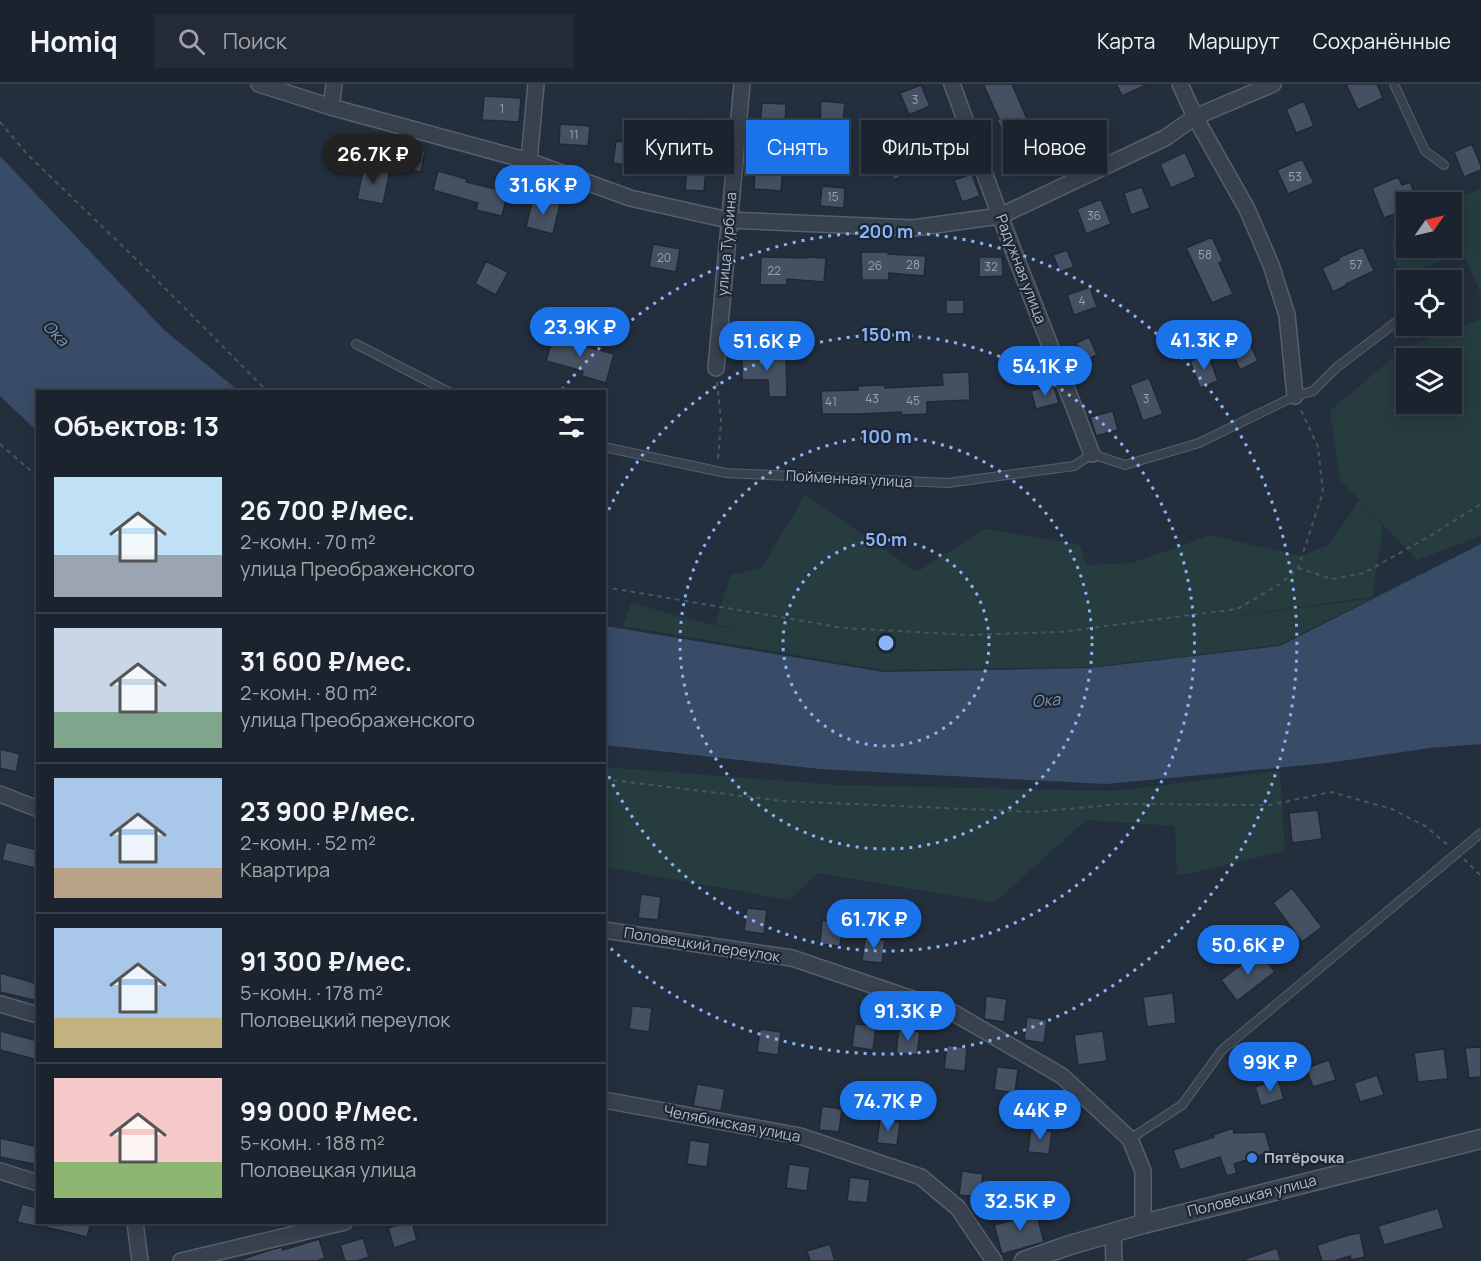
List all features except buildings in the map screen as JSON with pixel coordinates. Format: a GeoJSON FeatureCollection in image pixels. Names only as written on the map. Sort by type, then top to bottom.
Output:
{"type":"FeatureCollection","features":[{"type":"Feature","properties":{"kind":"street"},"geometry":{"type":"LineString","coordinates":[[259,84],[331,107],[529,161],[630,198],[728,220],[913,228],[1000,216],[1165,138],[1195,117],[1273,84]]}},
{"type":"Feature","properties":{"kind":"street"},"geometry":{"type":"LineString","coordinates":[[331,107],[334,84]]}},
{"type":"Feature","properties":{"kind":"street"},"geometry":{"type":"LineString","coordinates":[[529,161],[536,84]]}},
{"type":"Feature","properties":{"kind":"street","name":"улица Турбина"},"geometry":{"type":"LineString","coordinates":[[716,368],[742,84]]}},
{"type":"Feature","properties":{"kind":"street","name":"Радужная улица"},"geometry":{"type":"LineString","coordinates":[[952,84],[1000,216],[1092,454]]}},
{"type":"Feature","properties":{"kind":"street"},"geometry":{"type":"LineString","coordinates":[[1180,84],[1195,117],[1247,209],[1271,265],[1287,315],[1294,396]]}},
{"type":"Feature","properties":{"kind":"street"},"geometry":{"type":"LineString","coordinates":[[0,794],[36,808]]}},
{"type":"Feature","properties":{"kind":"street","name":"Половецкий переулок"},"geometry":{"type":"LineString","coordinates":[[606,930],[792,958],[954,1013],[1062,1076],[1130,1139],[1143,1171],[1143,1224]]}},
{"type":"Feature","properties":{"kind":"street"},"geometry":{"type":"LineString","coordinates":[[0,1004],[36,1014]]}},
{"type":"Feature","properties":{"kind":"street","name":"Челябинская улица"},"geometry":{"type":"LineString","coordinates":[[606,1100],[800,1136],[921,1177],[957,1208],[994,1261]]}},
{"type":"Feature","properties":{"kind":"street","name":"Половецкая улица"},"geometry":{"type":"LineString","coordinates":[[1024,1261],[1113,1232],[1481,1139]]}},
{"type":"Feature","properties":{"kind":"street"},"geometry":{"type":"LineString","coordinates":[[0,1171],[36,1182]]}},
{"type":"Feature","properties":{"kind":"street"},"geometry":{"type":"LineString","coordinates":[[135,1224],[140,1261]]}},
{"type":"Feature","properties":{"kind":"street"},"geometry":{"type":"LineString","coordinates":[[181,1261],[337,1224]]}},
{"type":"Feature","properties":{"kind":"street"},"geometry":{"type":"LineString","coordinates":[[1113,1232],[1114,1261]]}},
{"type":"Feature","properties":{"kind":"lane"},"geometry":{"type":"LineString","coordinates":[[1394,84],[1425,151],[1444,165]]}},
{"type":"Feature","properties":{"kind":"lane"},"geometry":{"type":"LineString","coordinates":[[1092,454],[1125,465],[1198,443],[1294,396],[1313,391],[1336,368],[1396,322]]}},
{"type":"Feature","properties":{"kind":"lane"},"geometry":{"type":"LineString","coordinates":[[356,344],[445,390]]}},
{"type":"Feature","properties":{"kind":"lane","name":"Пойменная улица"},"geometry":{"type":"LineString","coordinates":[[606,447],[726,473],[948,483],[1074,466],[1092,454]]}},
{"type":"Feature","properties":{"kind":"lane"},"geometry":{"type":"LineString","coordinates":[[1130,1139],[1182,1106],[1222,1050],[1481,833]]}},
{"type":"Feature","properties":{"kind":"path"},"geometry":{"type":"LineString","coordinates":[[0,122],[28,155],[138,261],[266,390]]}},
{"type":"Feature","properties":{"kind":"path"},"geometry":{"type":"LineString","coordinates":[[716,368],[721,421],[718,471]]}},
{"type":"Feature","properties":{"kind":"path"},"geometry":{"type":"LineString","coordinates":[[606,587],[844,628],[967,635],[1060,632],[1237,609],[1280,584],[1298,568],[1323,492],[1318,447],[1294,396]]}},
{"type":"Feature","properties":{"kind":"path"},"geometry":{"type":"LineString","coordinates":[[0,444],[36,475]]}},
{"type":"Feature","properties":{"kind":"path"},"geometry":{"type":"LineString","coordinates":[[1298,568],[1332,579],[1364,573],[1481,504]]}},
{"type":"Feature","properties":{"kind":"path"},"geometry":{"type":"LineString","coordinates":[[606,780],[783,801],[1035,812],[1120,804],[1270,805],[1331,792],[1392,808],[1425,826],[1481,876]]}},
{"type":"Feature","properties":{"kind":"green space"},"geometry":{"type":"Polygon","coordinates":[[[1481,189],[1481,294],[1462,254],[1462,196],[1481,189]]]}},
{"type":"Feature","properties":{"kind":"green space"},"geometry":{"type":"Polygon","coordinates":[[[1396,238],[1396,258],[1451,258],[1416,270],[1398,270],[1391,240],[1396,238]]]}},
{"type":"Feature","properties":{"kind":"green space"},"geometry":{"type":"Polygon","coordinates":[[[1481,319],[1481,536],[1417,560],[1340,480],[1330,411],[1396,355],[1396,414],[1462,414],[1462,348],[1406,348],[1437,336],[1462,336],[1462,326],[1481,319]]]}},
{"type":"Feature","properties":{"kind":"green space"},"geometry":{"type":"Polygon","coordinates":[[[805,495],[917,572],[985,529],[1080,545],[1086,565],[1132,563],[1211,535],[1300,556],[1329,545],[1359,501],[1383,526],[1372,597],[1198,621],[1370,599],[1279,645],[1090,667],[883,670],[623,626],[631,603],[716,626],[758,632],[715,625],[731,575],[761,568],[805,495]]]}},
{"type":"Feature","properties":{"kind":"green space"},"geometry":{"type":"Polygon","coordinates":[[[606,767],[836,785],[1113,791],[1280,771],[1285,851],[1177,876],[1175,826],[1086,820],[994,903],[818,873],[789,900],[606,867],[606,767]]]}},
{"type":"Feature","properties":{"kind":"water","name":"Ока"},"geometry":{"type":"Polygon","coordinates":[[[0,156],[165,331],[238,390],[36,390],[36,430],[0,396],[0,156]]]}},
{"type":"Feature","properties":{"kind":"water","name":"Ока"},"geometry":{"type":"Polygon","coordinates":[[[1481,544],[1481,744],[1430,748],[1327,763],[1106,784],[820,769],[606,745],[606,626],[884,672],[1091,668],[1280,646],[1481,544]]]}},
{"type":"Feature","properties":{"kind":"place","name":"Пятёрочка"},"geometry":{"type":"Point","coordinates":[1252,1158]}}]}
